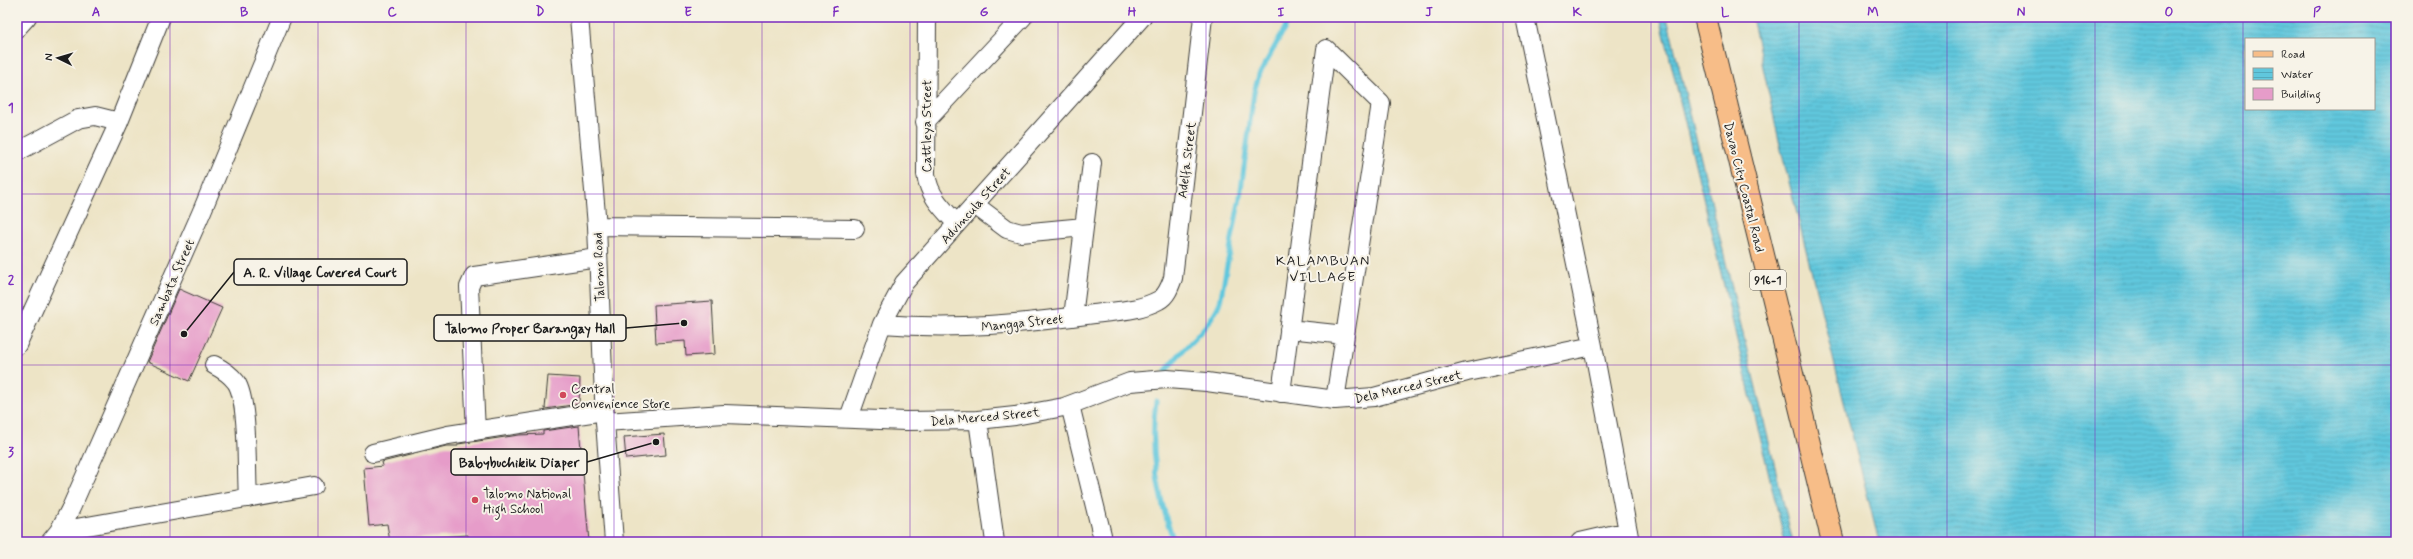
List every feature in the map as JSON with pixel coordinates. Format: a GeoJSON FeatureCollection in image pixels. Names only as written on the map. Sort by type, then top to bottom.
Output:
{"type":"FeatureCollection","features":[{"type":"Feature","properties":{"kind":"main road","name":"Davao City Coastal Road"},"geometry":{"type":"LineString","coordinates":[[1705,17],[1833,542]]}},
{"type":"Feature","properties":{"kind":"street"},"geometry":{"type":"LineString","coordinates":[[17,28],[26,17]]}},
{"type":"Feature","properties":{"kind":"street"},"geometry":{"type":"LineString","coordinates":[[17,345],[119,122],[161,17]]}},
{"type":"Feature","properties":{"kind":"street","name":"Sambata Street"},"geometry":{"type":"LineString","coordinates":[[54,537],[202,211],[282,17]]}},
{"type":"Feature","properties":{"kind":"street","name":"Talomo Road"},"geometry":{"type":"LineString","coordinates":[[579,17],[597,226],[605,417],[614,542]]}},
{"type":"Feature","properties":{"kind":"street","name":"Cattleya Street"},"geometry":{"type":"LineString","coordinates":[[927,17],[925,122],[928,188],[935,201],[958,224]]}},
{"type":"Feature","properties":{"kind":"street"},"geometry":{"type":"LineString","coordinates":[[925,122],[1023,17]]}},
{"type":"Feature","properties":{"kind":"street","name":"Advincula Street"},"geometry":{"type":"LineString","coordinates":[[849,418],[882,324],[904,284],[1142,17]]}},
{"type":"Feature","properties":{"kind":"street","name":"Adelfa Street"},"geometry":{"type":"LineString","coordinates":[[1160,300],[1168,291],[1172,278],[1203,17]]}},
{"type":"Feature","properties":{"kind":"street"},"geometry":{"type":"LineString","coordinates":[[1525,17],[1593,346],[1629,537],[1580,542]]}},
{"type":"Feature","properties":{"kind":"street"},"geometry":{"type":"LineString","coordinates":[[1281,393],[1326,49],[1381,103],[1335,400]]}},
{"type":"Feature","properties":{"kind":"street"},"geometry":{"type":"LineString","coordinates":[[17,152],[78,120],[95,116],[119,122]]}},
{"type":"Feature","properties":{"kind":"street"},"geometry":{"type":"LineString","coordinates":[[1073,317],[1092,163]]}},
{"type":"Feature","properties":{"kind":"street"},"geometry":{"type":"LineString","coordinates":[[975,205],[1007,229],[1021,232],[1084,227]]}},
{"type":"Feature","properties":{"kind":"street"},"geometry":{"type":"LineString","coordinates":[[597,226],[855,229]]}},
{"type":"Feature","properties":{"kind":"street"},"geometry":{"type":"LineString","coordinates":[[476,431],[469,287],[474,276],[598,258]]}},
{"type":"Feature","properties":{"kind":"street","name":"Mangga Street"},"geometry":{"type":"LineString","coordinates":[[882,324],[932,328],[968,327],[1073,317],[1132,309],[1160,300]]}},
{"type":"Feature","properties":{"kind":"street"},"geometry":{"type":"LineString","coordinates":[[1289,329],[1345,335]]}},
{"type":"Feature","properties":{"kind":"street","name":"Dela Merced Street"},"geometry":{"type":"LineString","coordinates":[[373,453],[476,431],[605,417],[724,414],[943,422],[978,420],[1015,416],[1070,405],[1113,388],[1148,380],[1188,380],[1335,400],[1374,397],[1467,372],[1593,346]]}},
{"type":"Feature","properties":{"kind":"street"},"geometry":{"type":"LineString","coordinates":[[214,365],[229,374],[236,382],[241,394],[244,419],[248,498]]}},
{"type":"Feature","properties":{"kind":"street"},"geometry":{"type":"LineString","coordinates":[[1070,405],[1102,535]]}},
{"type":"Feature","properties":{"kind":"street"},"geometry":{"type":"LineString","coordinates":[[978,420],[995,542]]}},
{"type":"Feature","properties":{"kind":"street"},"geometry":{"type":"LineString","coordinates":[[54,537],[314,486]]}},
{"type":"Feature","properties":{"kind":"water"},"geometry":{"type":"Polygon","coordinates":[[[1660,17],[1667,17],[1793,542],[1785,542],[1660,17]]]}},
{"type":"Feature","properties":{"kind":"water"},"geometry":{"type":"Polygon","coordinates":[[[1752,17],[2396,17],[2396,542],[1879,542],[1781,150],[1752,17]]]}},
{"type":"Feature","properties":{"kind":"building"},"geometry":{"type":"Polygon","coordinates":[[[179,289],[222,308],[189,381],[147,362],[179,289]]]}},
{"type":"Feature","properties":{"kind":"building"},"geometry":{"type":"Polygon","coordinates":[[[712,301],[715,354],[686,356],[685,341],[656,343],[654,305],[712,301]]]}},
{"type":"Feature","properties":{"kind":"building","name":"Central Convenience Store"},"geometry":{"type":"Polygon","coordinates":[[[548,376],[580,378],[579,404],[545,409],[548,376]]]}},
{"type":"Feature","properties":{"kind":"building","name":"Talomo National High School"},"geometry":{"type":"Polygon","coordinates":[[[579,426],[589,542],[469,542],[468,535],[411,539],[412,542],[390,542],[387,524],[369,526],[364,468],[383,466],[382,462],[446,446],[458,446],[458,444],[519,435],[543,434],[543,431],[579,426]]]}},
{"type":"Feature","properties":{"kind":"building"},"geometry":{"type":"Polygon","coordinates":[[[664,434],[666,455],[626,459],[624,437],[664,434]]]}},
{"type":"Feature","properties":{"kind":"waterway"},"geometry":{"type":"LineString","coordinates":[[1166,371],[1209,322],[1220,302],[1240,197],[1254,92],[1259,75],[1291,17]]}},
{"type":"Feature","properties":{"kind":"waterway"},"geometry":{"type":"LineString","coordinates":[[1156,401],[1154,418],[1154,454],[1156,472],[1163,508],[1174,542]]}},
{"type":"Feature","properties":{"kind":"place","name":"Talomo Proper Barangay Hall"},"geometry":{"type":"Point","coordinates":[684,323]}},
{"type":"Feature","properties":{"kind":"place","name":"A. R. Village Covered Court"},"geometry":{"type":"Point","coordinates":[184,334]}},
{"type":"Feature","properties":{"kind":"place","name":"Central Convenience Store"},"geometry":{"type":"Point","coordinates":[563,395]}},
{"type":"Feature","properties":{"kind":"place","name":"Babybuchikik Diaper"},"geometry":{"type":"Point","coordinates":[656,442]}},
{"type":"Feature","properties":{"kind":"place","name":"Talomo National High School"},"geometry":{"type":"Point","coordinates":[475,500]}},
{"type":"Feature","properties":{"kind":"district","name":"KALAMBUAN VILLAGE"},"geometry":{"type":"Point","coordinates":[1323,268]}}]}
